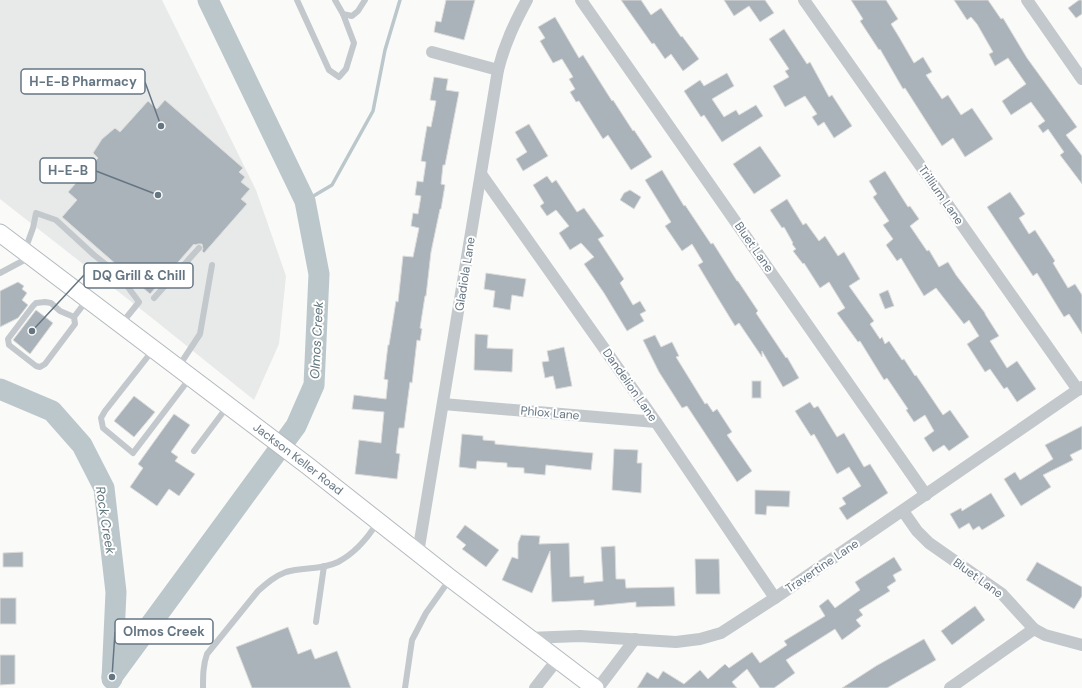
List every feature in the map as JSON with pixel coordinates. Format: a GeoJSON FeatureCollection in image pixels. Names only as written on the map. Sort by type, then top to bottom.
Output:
{"type":"FeatureCollection","features":[{"type":"Feature","properties":{"kind":"main road","name":"Jackson Keller Road"},"geometry":{"type":"LineString","coordinates":[[0,232],[308,466],[528,638],[596,688]]}},
{"type":"Feature","properties":{"kind":"street","name":"Gladiola Lane"},"geometry":{"type":"LineString","coordinates":[[418,553],[498,70],[510,32],[527,0]]}},
{"type":"Feature","properties":{"kind":"street","name":"Bluet Lane"},"geometry":{"type":"LineString","coordinates":[[581,0],[926,495]]}},
{"type":"Feature","properties":{"kind":"street","name":"Trillium Lane"},"geometry":{"type":"LineString","coordinates":[[804,0],[1080,388]]}},
{"type":"Feature","properties":{"kind":"street"},"geometry":{"type":"LineString","coordinates":[[1027,0],[1082,79]]}},
{"type":"Feature","properties":{"kind":"street"},"geometry":{"type":"LineString","coordinates":[[432,52],[498,70]]}},
{"type":"Feature","properties":{"kind":"street","name":"Dandelion Lane"},"geometry":{"type":"LineString","coordinates":[[481,174],[656,422],[775,598]]}},
{"type":"Feature","properties":{"kind":"street","name":"Travertine Lane"},"geometry":{"type":"LineString","coordinates":[[528,638],[580,636],[676,642],[700,639],[721,632],[775,598],[1080,388]]}},
{"type":"Feature","properties":{"kind":"street","name":"Phlox Lane"},"geometry":{"type":"LineString","coordinates":[[443,404],[656,422]]}},
{"type":"Feature","properties":{"kind":"street","name":"Bluet Lane"},"geometry":{"type":"LineString","coordinates":[[903,510],[917,531],[929,543],[1002,594],[1034,630],[1045,635],[1082,645]]}},
{"type":"Feature","properties":{"kind":"street"},"geometry":{"type":"LineString","coordinates":[[950,688],[1034,630]]}},
{"type":"Feature","properties":{"kind":"street"},"geometry":{"type":"LineString","coordinates":[[596,688],[635,639]]}},
{"type":"Feature","properties":{"kind":"street"},"geometry":{"type":"LineString","coordinates":[[536,688],[557,660]]}},
{"type":"Feature","properties":{"kind":"lane"},"geometry":{"type":"LineString","coordinates":[[297,0],[329,70],[339,76],[346,69],[354,44],[336,0]]}},
{"type":"Feature","properties":{"kind":"lane"},"geometry":{"type":"LineString","coordinates":[[343,14],[352,16],[358,11],[365,0]]}},
{"type":"Feature","properties":{"kind":"lane"},"geometry":{"type":"LineString","coordinates":[[0,273],[28,254],[36,213],[56,220],[94,255],[119,275],[139,302],[121,324]]}},
{"type":"Feature","properties":{"kind":"lane"},"geometry":{"type":"LineString","coordinates":[[154,298],[199,248]]}},
{"type":"Feature","properties":{"kind":"lane"},"geometry":{"type":"LineString","coordinates":[[154,349],[101,418],[103,428],[133,453],[184,372],[200,334],[212,265]]}},
{"type":"Feature","properties":{"kind":"lane"},"geometry":{"type":"LineString","coordinates":[[74,317],[60,312],[51,303],[36,303],[8,339],[9,344],[36,366],[40,367],[45,364],[75,324],[74,317],[88,299]]}},
{"type":"Feature","properties":{"kind":"lane"},"geometry":{"type":"LineString","coordinates":[[194,451],[228,405]]}},
{"type":"Feature","properties":{"kind":"lane"},"geometry":{"type":"LineString","coordinates":[[203,688],[203,668],[207,654],[258,591],[268,582],[288,572],[324,566],[337,562],[352,553],[369,536],[378,522]]}},
{"type":"Feature","properties":{"kind":"lane"},"geometry":{"type":"LineString","coordinates":[[316,622],[324,566]]}},
{"type":"Feature","properties":{"kind":"lane"},"geometry":{"type":"LineString","coordinates":[[405,688],[412,640],[426,613],[450,578]]}},
{"type":"Feature","properties":{"kind":"shaded area"},"geometry":{"type":"Polygon","coordinates":[[[0,0],[162,0],[256,190],[286,276],[279,344],[254,400],[0,199],[0,0]]]}},
{"type":"Feature","properties":{"kind":"building"},"geometry":{"type":"Polygon","coordinates":[[[446,0],[475,0],[464,40],[434,32],[436,21],[441,22],[446,0]]]}},
{"type":"Feature","properties":{"kind":"building"},"geometry":{"type":"Polygon","coordinates":[[[621,0],[641,0],[651,15],[661,8],[681,37],[682,36],[699,59],[683,71],[671,54],[665,59],[654,43],[652,44],[621,0]]]}},
{"type":"Feature","properties":{"kind":"building"},"geometry":{"type":"Polygon","coordinates":[[[724,0],[765,0],[774,13],[760,22],[749,6],[734,16],[724,0]]]}},
{"type":"Feature","properties":{"kind":"building"},"geometry":{"type":"Polygon","coordinates":[[[851,0],[886,0],[898,19],[891,24],[914,63],[923,57],[932,72],[926,75],[942,99],[948,95],[961,115],[972,108],[993,139],[965,157],[953,138],[942,146],[905,88],[903,89],[880,49],[879,50],[860,21],[863,19],[851,0]]]}},
{"type":"Feature","properties":{"kind":"building"},"geometry":{"type":"Polygon","coordinates":[[[954,0],[988,0],[1001,19],[1003,18],[1027,58],[1077,127],[1066,135],[1082,156],[1082,184],[1060,155],[1064,152],[1048,129],[1043,133],[1038,126],[1045,121],[1031,102],[1011,115],[1002,101],[1026,84],[1008,58],[995,66],[989,54],[993,52],[977,24],[971,17],[967,20],[954,0]]]}},
{"type":"Feature","properties":{"kind":"building"},"geometry":{"type":"Polygon","coordinates":[[[1079,0],[1082,0],[1082,14],[1076,18],[1068,8],[1079,0]]]}},
{"type":"Feature","properties":{"kind":"building"},"geometry":{"type":"Polygon","coordinates":[[[555,17],[579,58],[583,55],[612,101],[613,100],[652,157],[631,170],[608,135],[603,139],[579,101],[576,102],[570,92],[575,89],[569,79],[573,77],[562,59],[553,63],[540,41],[545,38],[538,27],[555,17]]]}},
{"type":"Feature","properties":{"kind":"building"},"geometry":{"type":"Polygon","coordinates":[[[784,29],[807,64],[810,62],[829,97],[832,95],[852,126],[834,138],[824,122],[818,126],[812,117],[817,114],[805,96],[785,107],[773,86],[789,77],[785,71],[789,69],[769,39],[784,29]]]}},
{"type":"Feature","properties":{"kind":"building"},"geometry":{"type":"Polygon","coordinates":[[[727,73],[734,86],[712,99],[724,117],[736,110],[739,115],[756,105],[763,116],[722,142],[704,115],[701,117],[684,91],[700,80],[704,86],[727,73]]]}},
{"type":"Feature","properties":{"kind":"building"},"geometry":{"type":"Polygon","coordinates":[[[434,77],[448,79],[446,90],[459,92],[445,165],[443,165],[441,184],[445,185],[431,252],[426,296],[420,328],[422,329],[420,341],[417,340],[412,383],[410,382],[404,428],[399,428],[396,453],[400,454],[397,479],[355,474],[359,440],[381,443],[384,412],[352,409],[354,395],[386,399],[388,380],[384,379],[388,345],[396,301],[398,302],[403,256],[413,257],[419,228],[411,226],[413,213],[418,214],[421,196],[415,195],[417,181],[423,182],[426,162],[421,161],[427,126],[431,127],[436,101],[430,100],[434,77]]]}},
{"type":"Feature","properties":{"kind":"building"},"geometry":{"type":"Polygon","coordinates":[[[165,100],[243,168],[239,172],[245,177],[241,182],[250,189],[241,199],[247,204],[204,253],[202,251],[202,244],[194,244],[150,294],[62,217],[77,200],[68,192],[98,158],[93,153],[102,139],[115,128],[120,132],[148,101],[157,109],[165,100]]]}},
{"type":"Feature","properties":{"kind":"building"},"geometry":{"type":"Polygon","coordinates":[[[529,124],[548,156],[523,171],[516,159],[527,152],[515,132],[529,124]]]}},
{"type":"Feature","properties":{"kind":"building"},"geometry":{"type":"Polygon","coordinates":[[[760,146],[781,176],[754,194],[733,164],[760,146]]]}},
{"type":"Feature","properties":{"kind":"building"},"geometry":{"type":"Polygon","coordinates":[[[662,170],[684,206],[685,205],[711,244],[713,243],[758,311],[756,313],[786,358],[787,357],[799,378],[783,387],[762,351],[762,357],[739,323],[735,326],[698,265],[703,262],[692,244],[682,251],[665,226],[671,222],[645,180],[662,170]]]}},
{"type":"Feature","properties":{"kind":"building"},"geometry":{"type":"Polygon","coordinates":[[[885,171],[908,207],[910,206],[919,219],[910,226],[927,251],[929,250],[939,267],[948,262],[985,313],[999,336],[990,341],[1007,368],[1017,361],[1036,389],[1017,402],[1007,387],[1004,389],[990,369],[985,372],[967,344],[979,336],[969,320],[964,324],[936,288],[924,296],[901,258],[897,261],[886,245],[893,239],[883,225],[889,221],[873,197],[877,194],[869,181],[885,171]]]}},
{"type":"Feature","properties":{"kind":"building"},"geometry":{"type":"Polygon","coordinates":[[[547,176],[552,183],[556,180],[577,212],[584,208],[604,236],[598,239],[624,279],[620,283],[633,305],[640,301],[646,311],[640,314],[644,321],[627,331],[584,264],[594,257],[581,243],[570,250],[559,233],[569,226],[556,210],[547,216],[540,206],[544,203],[533,185],[547,176]]]}},
{"type":"Feature","properties":{"kind":"building"},"geometry":{"type":"Polygon","coordinates":[[[630,190],[641,197],[634,209],[620,200],[624,193],[630,190]]]}},
{"type":"Feature","properties":{"kind":"building"},"geometry":{"type":"Polygon","coordinates":[[[1010,192],[1025,214],[1019,218],[1029,234],[1035,230],[1055,261],[1053,263],[1068,288],[1075,284],[1082,295],[1082,334],[1069,314],[1064,317],[1037,273],[1033,276],[987,207],[1010,192]]]}},
{"type":"Feature","properties":{"kind":"building"},"geometry":{"type":"Polygon","coordinates":[[[787,199],[803,225],[806,223],[819,241],[825,236],[838,256],[844,252],[860,279],[849,286],[874,321],[870,324],[880,339],[882,337],[885,344],[889,341],[902,360],[904,359],[915,376],[916,375],[943,415],[950,410],[969,437],[949,451],[944,445],[933,452],[924,438],[934,431],[925,415],[914,422],[906,410],[908,409],[887,378],[884,380],[860,341],[858,342],[837,313],[845,308],[829,282],[820,288],[804,263],[803,264],[793,251],[796,249],[792,244],[793,243],[784,227],[782,228],[770,210],[787,199]]]}},
{"type":"Feature","properties":{"kind":"building"},"geometry":{"type":"Polygon","coordinates":[[[486,273],[526,279],[523,297],[512,295],[510,310],[493,307],[495,291],[484,289],[486,273]]]}},
{"type":"Feature","properties":{"kind":"building"},"geometry":{"type":"Polygon","coordinates":[[[18,282],[24,286],[22,289],[27,293],[22,300],[28,305],[18,318],[0,327],[0,291],[18,282]]]}},
{"type":"Feature","properties":{"kind":"building"},"geometry":{"type":"Polygon","coordinates":[[[888,290],[894,306],[885,309],[879,294],[888,290]]]}},
{"type":"Feature","properties":{"kind":"building"},"geometry":{"type":"Polygon","coordinates":[[[36,310],[53,323],[30,354],[13,340],[36,310]]]}},
{"type":"Feature","properties":{"kind":"building"},"geometry":{"type":"Polygon","coordinates":[[[475,334],[488,335],[487,348],[513,349],[512,372],[474,370],[475,334]]]}},
{"type":"Feature","properties":{"kind":"building"},"geometry":{"type":"Polygon","coordinates":[[[655,335],[661,347],[672,342],[679,356],[676,357],[705,404],[707,403],[713,412],[717,409],[732,432],[727,435],[752,471],[737,482],[687,406],[682,408],[659,372],[643,340],[655,335]]]}},
{"type":"Feature","properties":{"kind":"building"},"geometry":{"type":"Polygon","coordinates":[[[564,347],[572,386],[556,389],[553,376],[545,378],[542,362],[549,361],[547,351],[564,347]]]}},
{"type":"Feature","properties":{"kind":"building"},"geometry":{"type":"Polygon","coordinates":[[[752,381],[761,381],[761,398],[752,398],[752,381]]]}},
{"type":"Feature","properties":{"kind":"building"},"geometry":{"type":"Polygon","coordinates":[[[134,396],[155,412],[134,437],[114,421],[134,396]]]}},
{"type":"Feature","properties":{"kind":"building"},"geometry":{"type":"Polygon","coordinates":[[[810,402],[814,408],[818,406],[837,437],[844,433],[864,467],[870,464],[888,493],[847,520],[839,508],[846,504],[842,498],[861,486],[849,467],[837,474],[814,434],[811,436],[795,411],[810,402]]]}},
{"type":"Feature","properties":{"kind":"building"},"geometry":{"type":"Polygon","coordinates":[[[174,414],[190,425],[171,452],[178,457],[175,461],[195,474],[179,496],[169,489],[157,506],[130,487],[143,468],[138,464],[174,414]]]}},
{"type":"Feature","properties":{"kind":"building"},"geometry":{"type":"Polygon","coordinates":[[[1082,426],[1082,449],[1070,455],[1073,460],[1043,475],[1051,487],[1021,506],[1004,479],[1015,472],[1020,480],[1053,459],[1045,445],[1082,426]]]}},
{"type":"Feature","properties":{"kind":"building"},"geometry":{"type":"Polygon","coordinates":[[[462,434],[483,436],[483,440],[495,441],[495,444],[593,453],[591,470],[546,465],[545,475],[524,473],[524,468],[507,467],[507,463],[477,461],[476,469],[459,467],[462,434]]]}},
{"type":"Feature","properties":{"kind":"building"},"geometry":{"type":"Polygon","coordinates":[[[614,449],[638,450],[637,463],[642,463],[641,493],[612,490],[614,449]]]}},
{"type":"Feature","properties":{"kind":"building"},"geometry":{"type":"Polygon","coordinates":[[[755,490],[790,491],[789,507],[767,506],[766,515],[755,514],[755,490]]]}},
{"type":"Feature","properties":{"kind":"building"},"geometry":{"type":"Polygon","coordinates":[[[991,493],[1005,516],[982,530],[979,526],[973,530],[969,523],[959,529],[950,514],[961,508],[962,511],[991,493]]]}},
{"type":"Feature","properties":{"kind":"building"},"geometry":{"type":"Polygon","coordinates":[[[465,525],[499,550],[486,567],[462,549],[466,545],[456,537],[465,525]]]}},
{"type":"Feature","properties":{"kind":"building"},"geometry":{"type":"Polygon","coordinates":[[[521,535],[540,536],[539,544],[569,543],[570,577],[584,576],[584,583],[603,581],[601,547],[615,546],[616,579],[625,579],[626,588],[674,587],[675,606],[636,607],[636,602],[594,606],[594,600],[552,602],[550,551],[532,593],[502,580],[512,557],[518,559],[518,543],[521,535]]]}},
{"type":"Feature","properties":{"kind":"building"},"geometry":{"type":"Polygon","coordinates":[[[23,552],[23,567],[3,567],[3,553],[23,552]]]}},
{"type":"Feature","properties":{"kind":"building"},"geometry":{"type":"Polygon","coordinates":[[[894,557],[902,570],[893,575],[896,581],[887,587],[890,591],[859,610],[863,615],[856,620],[861,626],[842,640],[835,629],[786,660],[795,673],[774,688],[760,688],[747,669],[732,682],[737,688],[637,688],[647,672],[658,679],[663,671],[684,684],[700,670],[708,679],[725,664],[729,668],[752,652],[760,663],[787,645],[784,641],[825,616],[819,606],[828,599],[835,608],[860,590],[855,582],[894,557]]]}},
{"type":"Feature","properties":{"kind":"building"},"geometry":{"type":"Polygon","coordinates":[[[695,559],[719,559],[720,594],[696,594],[695,559]]]}},
{"type":"Feature","properties":{"kind":"building"},"geometry":{"type":"Polygon","coordinates":[[[1037,562],[1082,587],[1082,596],[1074,609],[1026,580],[1037,562]]]}},
{"type":"Feature","properties":{"kind":"building"},"geometry":{"type":"Polygon","coordinates":[[[0,598],[16,598],[16,624],[0,624],[0,598]]]}},
{"type":"Feature","properties":{"kind":"building"},"geometry":{"type":"Polygon","coordinates":[[[975,606],[985,620],[952,645],[941,631],[975,606]]]}},
{"type":"Feature","properties":{"kind":"building"},"geometry":{"type":"Polygon","coordinates":[[[288,627],[298,654],[311,649],[315,659],[337,651],[351,688],[252,688],[236,647],[288,627]]]}},
{"type":"Feature","properties":{"kind":"building"},"geometry":{"type":"Polygon","coordinates":[[[924,639],[936,660],[887,688],[842,688],[876,666],[924,639]]]}},
{"type":"Feature","properties":{"kind":"building"},"geometry":{"type":"Polygon","coordinates":[[[0,655],[15,655],[15,684],[0,685],[0,655]]]}},
{"type":"Feature","properties":{"kind":"waterway","name":"Olmos Creek"},"geometry":{"type":"LineString","coordinates":[[112,677],[296,426],[314,385],[319,274],[305,201],[208,0]]}},
{"type":"Feature","properties":{"kind":"waterway"},"geometry":{"type":"LineString","coordinates":[[305,201],[332,185],[373,111],[385,50],[400,0]]}},
{"type":"Feature","properties":{"kind":"waterway","name":"Rock Creek"},"geometry":{"type":"LineString","coordinates":[[0,389],[52,411],[82,445],[104,488],[116,592],[112,679]]}},
{"type":"Feature","properties":{"kind":"place","name":"H-E-B Pharmacy"},"geometry":{"type":"Point","coordinates":[161,126]}},
{"type":"Feature","properties":{"kind":"place","name":"H-E-B"},"geometry":{"type":"Point","coordinates":[158,195]}},
{"type":"Feature","properties":{"kind":"place","name":"DQ Grill & Chill"},"geometry":{"type":"Point","coordinates":[32,331]}},
{"type":"Feature","properties":{"kind":"place","name":"Olmos Creek"},"geometry":{"type":"Point","coordinates":[112,677]}}]}
